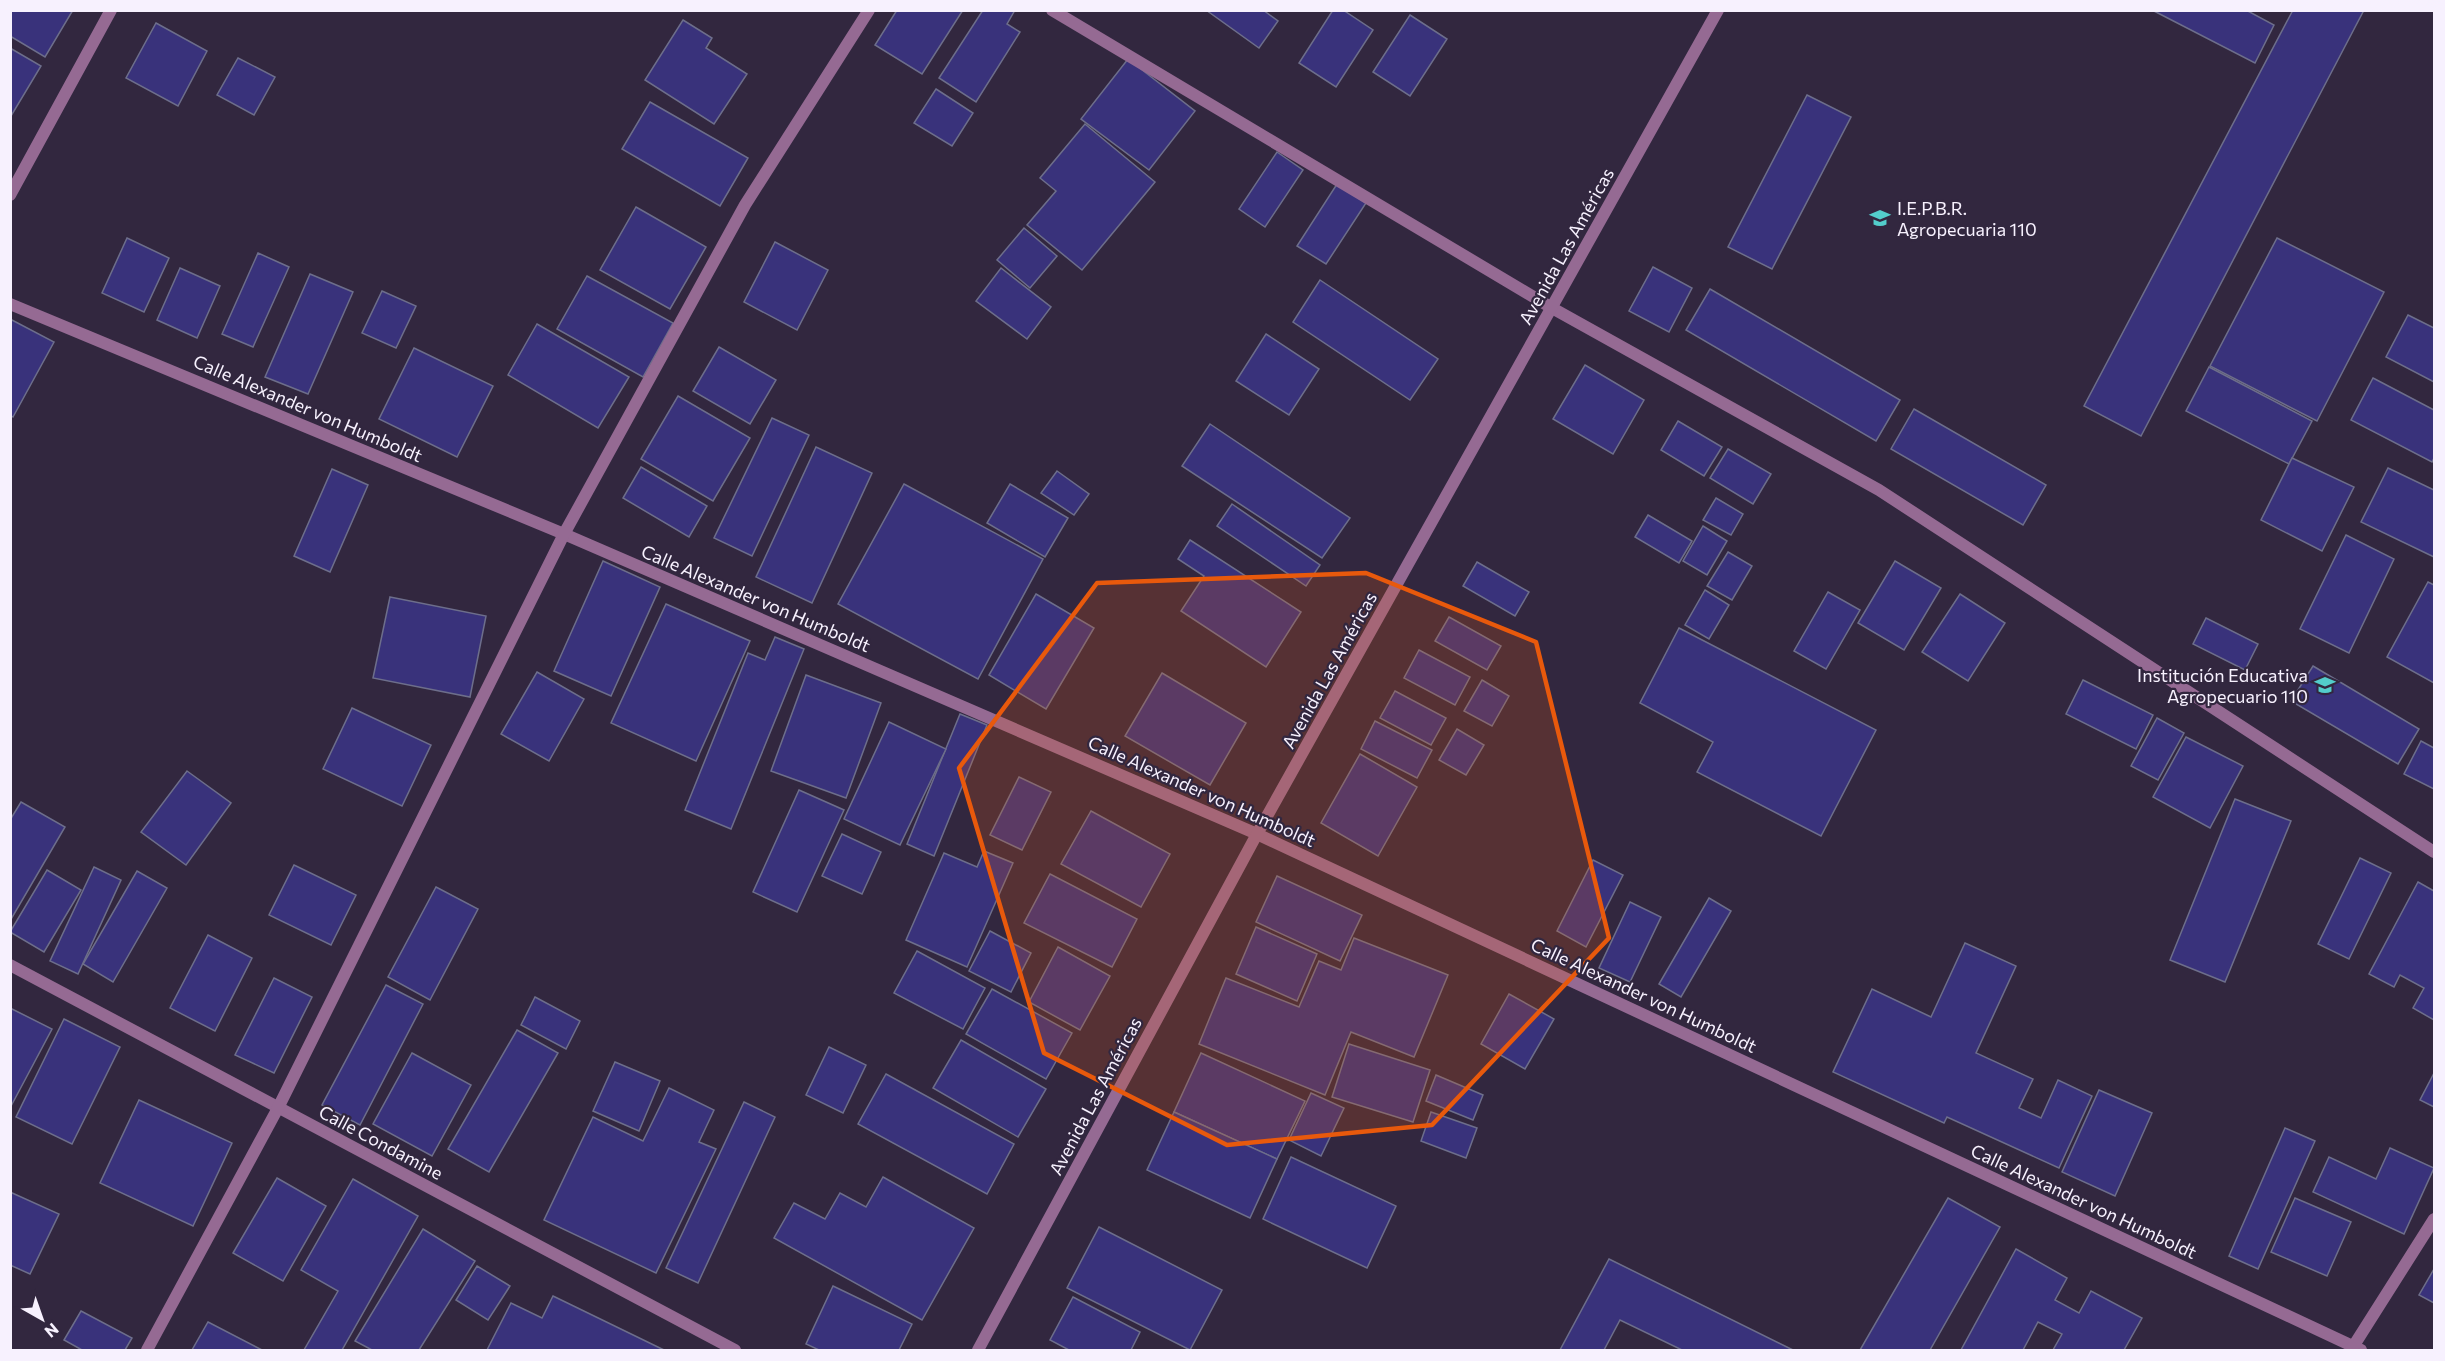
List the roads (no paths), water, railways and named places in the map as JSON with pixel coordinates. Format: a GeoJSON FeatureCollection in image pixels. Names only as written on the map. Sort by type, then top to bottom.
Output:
{"type":"FeatureCollection","features":[{"type":"Feature","properties":{"kind":"street"},"geometry":{"type":"LineString","coordinates":[[10,195],[111,10]]}},
{"type":"Feature","properties":{"kind":"street"},"geometry":{"type":"LineString","coordinates":[[147,1350],[278,1108],[564,534],[745,205],[869,10]]}},
{"type":"Feature","properties":{"kind":"street"},"geometry":{"type":"LineString","coordinates":[[1052,10],[1552,308],[1879,490],[2434,852]]}},
{"type":"Feature","properties":{"kind":"street","name":"Avenida Las Américas"},"geometry":{"type":"LineString","coordinates":[[978,1350],[1257,834],[1718,10]]}},
{"type":"Feature","properties":{"kind":"street","name":"Calle Alexander von Humboldt"},"geometry":{"type":"LineString","coordinates":[[10,304],[564,534],[1257,834],[2355,1349]]}},
{"type":"Feature","properties":{"kind":"street","name":"Calle Condamine"},"geometry":{"type":"LineString","coordinates":[[10,965],[735,1350]]}},
{"type":"Feature","properties":{"kind":"street"},"geometry":{"type":"LineString","coordinates":[[2355,1349],[2434,1220]]}},
{"type":"Feature","properties":{"kind":"place","name":"I.E.P.B.R. Agropecuaria 110"},"geometry":{"type":"Point","coordinates":[1880,218]}},
{"type":"Feature","properties":{"kind":"place","name":"Institución Educativa Agropecuario 110"},"geometry":{"type":"Point","coordinates":[2325,685]}}]}
